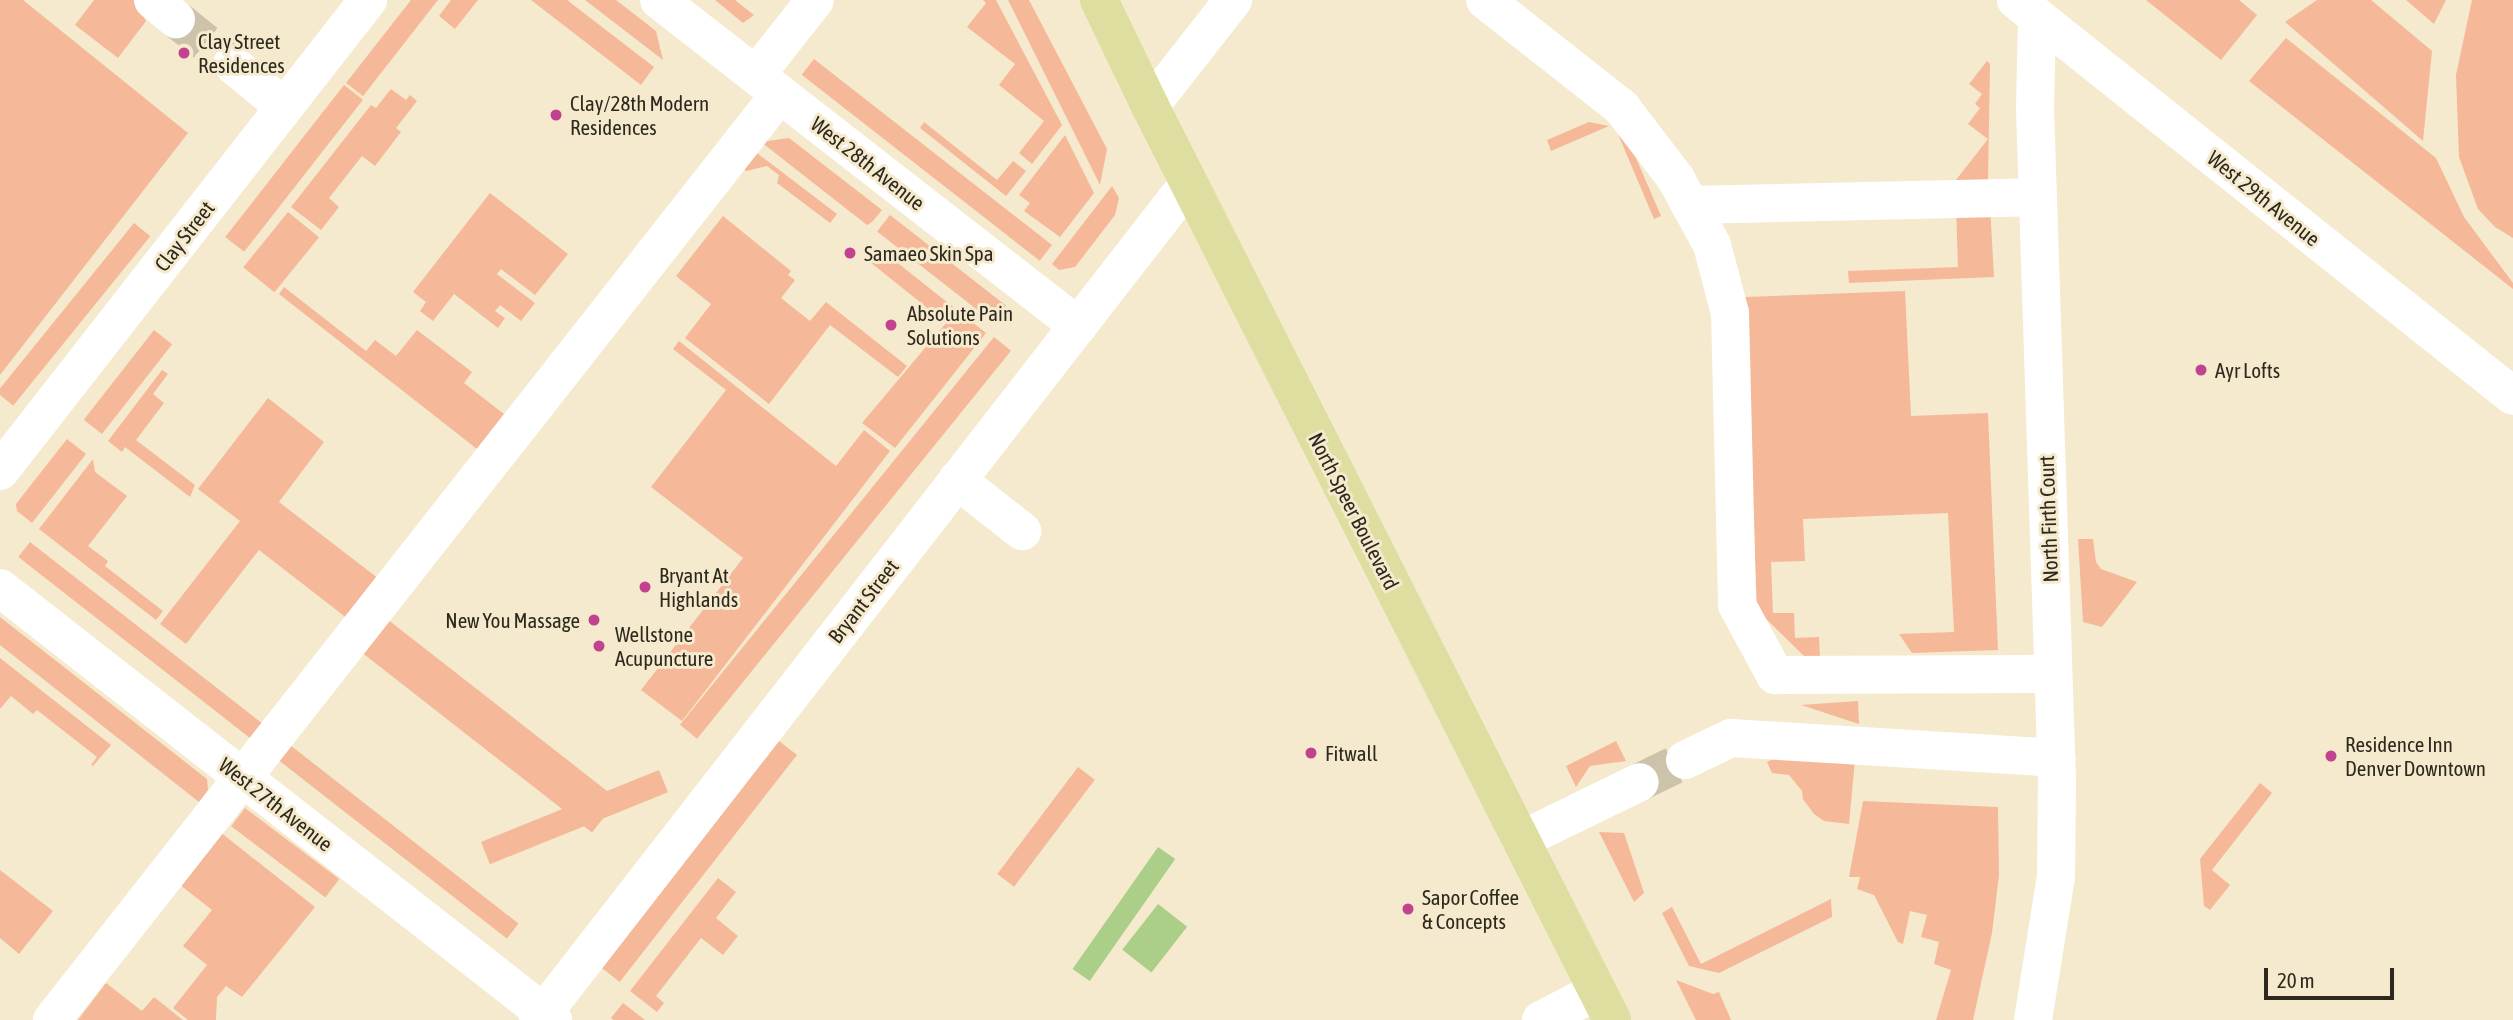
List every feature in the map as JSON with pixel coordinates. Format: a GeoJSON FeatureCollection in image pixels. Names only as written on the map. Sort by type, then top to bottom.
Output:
{"type":"FeatureCollection","features":[{"type":"Feature","properties":{"kind":"main road","name":"North Speer Boulevard"},"geometry":{"type":"LineString","coordinates":[[1099,0],[1188,183],[1604,1006]]}},
{"type":"Feature","properties":{"kind":"street","name":"Clay Street"},"geometry":{"type":"LineString","coordinates":[[0,471],[368,0]]}},
{"type":"Feature","properties":{"kind":"street","name":"West 28th Avenue"},"geometry":{"type":"LineString","coordinates":[[659,0],[1077,326]]}},
{"type":"Feature","properties":{"kind":"street"},"geometry":{"type":"LineString","coordinates":[[52,1020],[243,778],[768,85],[814,0]]}},
{"type":"Feature","properties":{"kind":"street"},"geometry":{"type":"LineString","coordinates":[[1150,106],[1233,0]]}},
{"type":"Feature","properties":{"kind":"street"},"geometry":{"type":"LineString","coordinates":[[1485,0],[1622,108],[1672,174],[1712,245],[1730,313],[1737,605],[1775,675],[2053,674]]}},
{"type":"Feature","properties":{"kind":"street","name":"North Firth Court"},"geometry":{"type":"LineString","coordinates":[[2026,8],[2035,108],[2056,758],[2056,877],[2033,1020]]}},
{"type":"Feature","properties":{"kind":"street","name":"West 29th Avenue"},"geometry":{"type":"LineString","coordinates":[[2026,8],[2513,396]]}},
{"type":"Feature","properties":{"kind":"street"},"geometry":{"type":"LineString","coordinates":[[239,55],[292,98]]}},
{"type":"Feature","properties":{"kind":"street","name":"Bryant Street"},"geometry":{"type":"LineString","coordinates":[[545,1018],[1188,183]]}},
{"type":"Feature","properties":{"kind":"street"},"geometry":{"type":"LineString","coordinates":[[1690,205],[2038,197]]}},
{"type":"Feature","properties":{"kind":"street"},"geometry":{"type":"LineString","coordinates":[[950,489],[1015,539]]}},
{"type":"Feature","properties":{"kind":"street","name":"West 27th Avenue"},"geometry":{"type":"LineString","coordinates":[[0,588],[545,1018]]}},
{"type":"Feature","properties":{"kind":"street"},"geometry":{"type":"LineString","coordinates":[[1685,760],[1731,738],[2056,758]]}},
{"type":"Feature","properties":{"kind":"street"},"geometry":{"type":"LineString","coordinates":[[1521,840],[1640,782]]}},
{"type":"Feature","properties":{"kind":"street"},"geometry":{"type":"LineString","coordinates":[[1541,1020],[1604,1006]]}},
{"type":"Feature","properties":{"kind":"shaded area"},"geometry":{"type":"Polygon","coordinates":[[[0,0],[23,0],[188,133],[0,375],[0,0]]]}},
{"type":"Feature","properties":{"kind":"shaded area"},"geometry":{"type":"Polygon","coordinates":[[[94,0],[134,0],[146,21],[118,58],[75,25],[94,0]]]}},
{"type":"Feature","properties":{"kind":"shaded area"},"geometry":{"type":"Polygon","coordinates":[[[411,0],[438,0],[363,96],[346,83],[411,0]]]}},
{"type":"Feature","properties":{"kind":"shaded area"},"geometry":{"type":"Polygon","coordinates":[[[451,0],[478,0],[455,29],[439,16],[451,0]]]}},
{"type":"Feature","properties":{"kind":"shaded area"},"geometry":{"type":"Polygon","coordinates":[[[531,0],[567,0],[654,67],[641,85],[531,0]]]}},
{"type":"Feature","properties":{"kind":"shaded area"},"geometry":{"type":"Polygon","coordinates":[[[585,0],[616,0],[656,31],[663,60],[585,0]]]}},
{"type":"Feature","properties":{"kind":"shaded area"},"geometry":{"type":"Polygon","coordinates":[[[715,0],[735,0],[754,15],[743,23],[715,0]]]}},
{"type":"Feature","properties":{"kind":"shaded area"},"geometry":{"type":"Polygon","coordinates":[[[983,0],[996,0],[1062,125],[1032,164],[1019,153],[1044,121],[999,85],[1015,64],[967,27],[986,3],[983,0]]]}},
{"type":"Feature","properties":{"kind":"shaded area"},"geometry":{"type":"Polygon","coordinates":[[[1008,0],[1029,0],[1107,149],[1100,185],[1008,0]]]}},
{"type":"Feature","properties":{"kind":"shaded area"},"geometry":{"type":"Polygon","coordinates":[[[2146,0],[2239,0],[2257,15],[2221,60],[2146,0]]]}},
{"type":"Feature","properties":{"kind":"shaded area"},"geometry":{"type":"Polygon","coordinates":[[[2317,0],[2371,0],[2432,51],[2423,141],[2285,22],[2317,0]]]}},
{"type":"Feature","properties":{"kind":"shaded area"},"geometry":{"type":"Polygon","coordinates":[[[2406,0],[2446,0],[2434,24],[2406,0]]]}},
{"type":"Feature","properties":{"kind":"shaded area"},"geometry":{"type":"Polygon","coordinates":[[[2472,0],[2513,0],[2513,238],[2495,227],[2478,209],[2459,157],[2456,75],[2472,0]]]}},
{"type":"Feature","properties":{"kind":"shaded area"},"geometry":{"type":"Polygon","coordinates":[[[2286,38],[2436,158],[2464,217],[2513,283],[2513,289],[2249,81],[2286,38]]]}},
{"type":"Feature","properties":{"kind":"shaded area"},"geometry":{"type":"Polygon","coordinates":[[[814,59],[1052,245],[1040,261],[802,75],[814,59]]]}},
{"type":"Feature","properties":{"kind":"shaded area"},"geometry":{"type":"Polygon","coordinates":[[[1987,61],[1990,64],[1988,180],[1956,180],[1988,139],[1968,124],[1980,108],[1975,104],[1982,94],[1969,84],[1987,61]]]}},
{"type":"Feature","properties":{"kind":"shaded area"},"geometry":{"type":"Polygon","coordinates":[[[344,85],[363,100],[244,252],[225,237],[344,85]]]}},
{"type":"Feature","properties":{"kind":"shaded area"},"geometry":{"type":"Polygon","coordinates":[[[391,89],[406,100],[410,95],[417,101],[396,128],[401,132],[375,166],[362,156],[329,198],[339,207],[321,230],[291,207],[371,105],[376,108],[391,89]]]}},
{"type":"Feature","properties":{"kind":"shaded area"},"geometry":{"type":"Polygon","coordinates":[[[924,122],[997,180],[1013,161],[1026,171],[1006,196],[920,128],[924,122]]]}},
{"type":"Feature","properties":{"kind":"shaded area"},"geometry":{"type":"Polygon","coordinates":[[[1589,122],[1609,126],[1551,151],[1547,140],[1589,122]]]}},
{"type":"Feature","properties":{"kind":"shaded area"},"geometry":{"type":"Polygon","coordinates":[[[1618,134],[1633,151],[1661,216],[1654,219],[1618,134]]]}},
{"type":"Feature","properties":{"kind":"shaded area"},"geometry":{"type":"Polygon","coordinates":[[[1065,135],[1094,193],[1060,237],[1024,211],[1030,203],[1019,195],[1065,135]]]}},
{"type":"Feature","properties":{"kind":"shaded area"},"geometry":{"type":"Polygon","coordinates":[[[789,138],[882,210],[872,222],[867,225],[761,142],[789,138]]]}},
{"type":"Feature","properties":{"kind":"shaded area"},"geometry":{"type":"Polygon","coordinates":[[[753,150],[837,214],[830,223],[777,183],[779,175],[767,166],[746,171],[740,166],[753,150]]]}},
{"type":"Feature","properties":{"kind":"shaded area"},"geometry":{"type":"Polygon","coordinates":[[[1112,186],[1119,198],[1115,215],[1075,267],[1059,270],[1052,264],[1112,186]]]}},
{"type":"Feature","properties":{"kind":"shaded area"},"geometry":{"type":"Polygon","coordinates":[[[490,193],[568,254],[535,295],[501,269],[497,274],[535,303],[521,321],[500,305],[495,311],[505,318],[498,328],[454,294],[433,321],[420,311],[426,302],[413,292],[490,193]]]}},
{"type":"Feature","properties":{"kind":"shaded area"},"geometry":{"type":"Polygon","coordinates":[[[1990,205],[1994,277],[1849,283],[1848,271],[1958,267],[1956,206],[1990,205]]]}},
{"type":"Feature","properties":{"kind":"shaded area"},"geometry":{"type":"Polygon","coordinates":[[[288,212],[319,237],[274,292],[243,267],[288,212]]]}},
{"type":"Feature","properties":{"kind":"shaded area"},"geometry":{"type":"Polygon","coordinates":[[[890,215],[1006,306],[993,322],[877,232],[890,215]]]}},
{"type":"Feature","properties":{"kind":"shaded area"},"geometry":{"type":"Polygon","coordinates":[[[723,216],[791,271],[788,275],[795,280],[781,298],[810,321],[826,302],[907,366],[898,377],[830,325],[769,404],[685,338],[711,304],[676,276],[723,216]]]}},
{"type":"Feature","properties":{"kind":"shaded area"},"geometry":{"type":"Polygon","coordinates":[[[134,223],[150,236],[13,406],[0,395],[0,388],[134,223]]]}},
{"type":"Feature","properties":{"kind":"shaded area"},"geometry":{"type":"Polygon","coordinates":[[[880,249],[986,333],[895,448],[862,423],[946,323],[870,262],[880,249]]]}},
{"type":"Feature","properties":{"kind":"shaded area"},"geometry":{"type":"Polygon","coordinates":[[[284,287],[366,351],[375,340],[396,356],[417,330],[472,372],[464,383],[504,414],[477,449],[279,294],[284,287]]]}},
{"type":"Feature","properties":{"kind":"shaded area"},"geometry":{"type":"Polygon","coordinates":[[[1905,291],[1911,416],[1988,413],[1998,650],[1912,653],[1899,634],[1954,632],[1948,513],[1803,519],[1805,561],[1771,562],[1773,613],[1794,613],[1795,638],[1819,637],[1820,659],[1807,659],[1757,610],[1745,297],[1905,291]]]}},
{"type":"Feature","properties":{"kind":"shaded area"},"geometry":{"type":"Polygon","coordinates":[[[154,330],[172,344],[102,434],[84,420],[154,330]]]}},
{"type":"Feature","properties":{"kind":"shaded area"},"geometry":{"type":"Polygon","coordinates":[[[994,337],[1011,351],[697,739],[680,725],[994,337]]]}},
{"type":"Feature","properties":{"kind":"shaded area"},"geometry":{"type":"Polygon","coordinates":[[[679,341],[836,466],[864,430],[890,451],[682,721],[641,690],[743,558],[651,487],[726,390],[673,349],[679,341]]]}},
{"type":"Feature","properties":{"kind":"shaded area"},"geometry":{"type":"Polygon","coordinates":[[[162,370],[168,374],[153,394],[164,403],[136,440],[195,485],[190,497],[125,447],[122,452],[108,441],[162,370]]]}},
{"type":"Feature","properties":{"kind":"shaded area"},"geometry":{"type":"Polygon","coordinates":[[[268,398],[324,442],[279,502],[379,579],[348,619],[259,550],[186,644],[160,624],[240,521],[198,489],[268,398]]]}},
{"type":"Feature","properties":{"kind":"shaded area"},"geometry":{"type":"Polygon","coordinates":[[[67,439],[86,454],[32,523],[17,511],[16,504],[67,439]]]}},
{"type":"Feature","properties":{"kind":"shaded area"},"geometry":{"type":"Polygon","coordinates":[[[93,459],[95,472],[127,496],[88,546],[108,561],[105,566],[163,611],[156,620],[39,529],[93,459]]]}},
{"type":"Feature","properties":{"kind":"shaded area"},"geometry":{"type":"Polygon","coordinates":[[[2078,539],[2093,539],[2096,562],[2101,569],[2137,582],[2102,627],[2083,622],[2078,539]]]}},
{"type":"Feature","properties":{"kind":"shaded area"},"geometry":{"type":"Polygon","coordinates":[[[30,542],[262,723],[250,738],[18,557],[30,542]]]}},
{"type":"Feature","properties":{"kind":"shaded area"},"geometry":{"type":"Polygon","coordinates":[[[0,617],[207,779],[208,790],[199,802],[0,645],[0,617]]]}},
{"type":"Feature","properties":{"kind":"shaded area"},"geometry":{"type":"Polygon","coordinates":[[[387,619],[618,799],[592,832],[361,652],[387,619]]]}},
{"type":"Feature","properties":{"kind":"shaded area"},"geometry":{"type":"Polygon","coordinates":[[[0,658],[111,745],[93,766],[91,765],[97,757],[37,710],[33,714],[11,696],[0,709],[0,658]]]}},
{"type":"Feature","properties":{"kind":"shaded area"},"geometry":{"type":"Polygon","coordinates":[[[1858,701],[1859,724],[1801,705],[1858,701]]]}},
{"type":"Feature","properties":{"kind":"shaded area"},"geometry":{"type":"Polygon","coordinates":[[[779,741],[797,755],[620,982],[602,968],[779,741]]]}},
{"type":"Feature","properties":{"kind":"shaded area"},"geometry":{"type":"Polygon","coordinates":[[[1616,741],[1626,761],[1590,766],[1576,787],[1566,766],[1616,741]]]}},
{"type":"Feature","properties":{"kind":"shaded area"},"geometry":{"type":"Polygon","coordinates":[[[290,745],[519,924],[507,939],[278,760],[290,745]]]}},
{"type":"Feature","properties":{"kind":"shaded area"},"geometry":{"type":"Polygon","coordinates":[[[1779,756],[1855,760],[1849,824],[1824,821],[1814,814],[1803,799],[1802,791],[1789,775],[1772,773],[1767,762],[1779,756]]]}},
{"type":"Feature","properties":{"kind":"shaded area"},"geometry":{"type":"Polygon","coordinates":[[[1078,767],[1095,780],[1014,887],[997,874],[1078,767]]]}},
{"type":"Feature","properties":{"kind":"shaded area"},"geometry":{"type":"Polygon","coordinates":[[[659,770],[668,792],[490,864],[481,842],[659,770]]]}},
{"type":"Feature","properties":{"kind":"shaded area"},"geometry":{"type":"Polygon","coordinates":[[[2260,783],[2272,793],[2212,870],[2230,885],[2210,910],[2204,906],[2200,859],[2260,783]]]}},
{"type":"Feature","properties":{"kind":"shaded area"},"geometry":{"type":"Polygon","coordinates":[[[1863,801],[1998,807],[1999,875],[1992,933],[1973,1020],[1936,1020],[1951,970],[1934,964],[1939,942],[1921,937],[1927,915],[1910,911],[1903,944],[1898,942],[1874,895],[1857,889],[1860,877],[1849,877],[1863,801]]]}},
{"type":"Feature","properties":{"kind":"shaded area"},"geometry":{"type":"Polygon","coordinates":[[[245,808],[339,879],[325,897],[231,826],[245,808]]]}},
{"type":"Feature","properties":{"kind":"shaded area"},"geometry":{"type":"Polygon","coordinates":[[[215,828],[315,907],[242,997],[226,986],[217,997],[216,1020],[188,1020],[173,1008],[207,965],[183,946],[212,910],[175,881],[215,828]]]}},
{"type":"Feature","properties":{"kind":"shaded area"},"geometry":{"type":"Polygon","coordinates":[[[1599,832],[1624,833],[1644,893],[1634,902],[1599,832]]]}},
{"type":"Feature","properties":{"kind":"shaded area"},"geometry":{"type":"Polygon","coordinates":[[[1158,847],[1175,859],[1090,981],[1073,969],[1158,847]]]}},
{"type":"Feature","properties":{"kind":"shaded area"},"geometry":{"type":"Polygon","coordinates":[[[0,870],[53,911],[19,954],[0,938],[0,870]]]}},
{"type":"Feature","properties":{"kind":"shaded area"},"geometry":{"type":"Polygon","coordinates":[[[718,878],[736,892],[716,918],[738,936],[723,955],[701,938],[656,996],[664,1003],[657,1012],[630,991],[718,878]]]}},
{"type":"Feature","properties":{"kind":"shaded area"},"geometry":{"type":"Polygon","coordinates":[[[1831,899],[1832,917],[1719,973],[1689,966],[1662,913],[1672,907],[1701,964],[1831,899]]]}},
{"type":"Feature","properties":{"kind":"shaded area"},"geometry":{"type":"Polygon","coordinates":[[[1158,904],[1187,927],[1151,972],[1122,950],[1158,904]]]}},
{"type":"Feature","properties":{"kind":"shaded area"},"geometry":{"type":"Polygon","coordinates":[[[1676,980],[1713,994],[1719,992],[1731,1020],[1696,1020],[1676,980]]]}},
{"type":"Feature","properties":{"kind":"shaded area"},"geometry":{"type":"Polygon","coordinates":[[[106,983],[142,1011],[154,997],[183,1020],[78,1020],[106,983]]]}},
{"type":"Feature","properties":{"kind":"shaded area"},"geometry":{"type":"Polygon","coordinates":[[[623,1003],[645,1020],[611,1018],[623,1003]]]}},
{"type":"Feature","properties":{"kind":"tunnel"},"geometry":{"type":"LineString","coordinates":[[176,19],[232,64]]}},
{"type":"Feature","properties":{"kind":"tunnel"},"geometry":{"type":"LineString","coordinates":[[1640,782],[1685,760]]}},
{"type":"Feature","properties":{"kind":"place","name":"Clay Street Residences"},"geometry":{"type":"Point","coordinates":[184,53]}},
{"type":"Feature","properties":{"kind":"place","name":"Clay/28th Modern Residences"},"geometry":{"type":"Point","coordinates":[556,115]}},
{"type":"Feature","properties":{"kind":"place","name":"Samaeo Skin Spa"},"geometry":{"type":"Point","coordinates":[850,253]}},
{"type":"Feature","properties":{"kind":"place","name":"Absolute Pain Solutions"},"geometry":{"type":"Point","coordinates":[891,325]}},
{"type":"Feature","properties":{"kind":"place","name":"Ayr Lofts"},"geometry":{"type":"Point","coordinates":[2201,370]}},
{"type":"Feature","properties":{"kind":"place","name":"Bryant At Highlands"},"geometry":{"type":"Point","coordinates":[645,587]}},
{"type":"Feature","properties":{"kind":"place","name":"New You Massage"},"geometry":{"type":"Point","coordinates":[594,620]}},
{"type":"Feature","properties":{"kind":"place","name":"Wellstone Acupuncture"},"geometry":{"type":"Point","coordinates":[599,646]}},
{"type":"Feature","properties":{"kind":"place","name":"Fitwall"},"geometry":{"type":"Point","coordinates":[1311,753]}},
{"type":"Feature","properties":{"kind":"place","name":"Residence Inn Denver Downtown"},"geometry":{"type":"Point","coordinates":[2331,756]}},
{"type":"Feature","properties":{"kind":"place","name":"Sapor Coffee & Concepts"},"geometry":{"type":"Point","coordinates":[1408,909]}}]}
